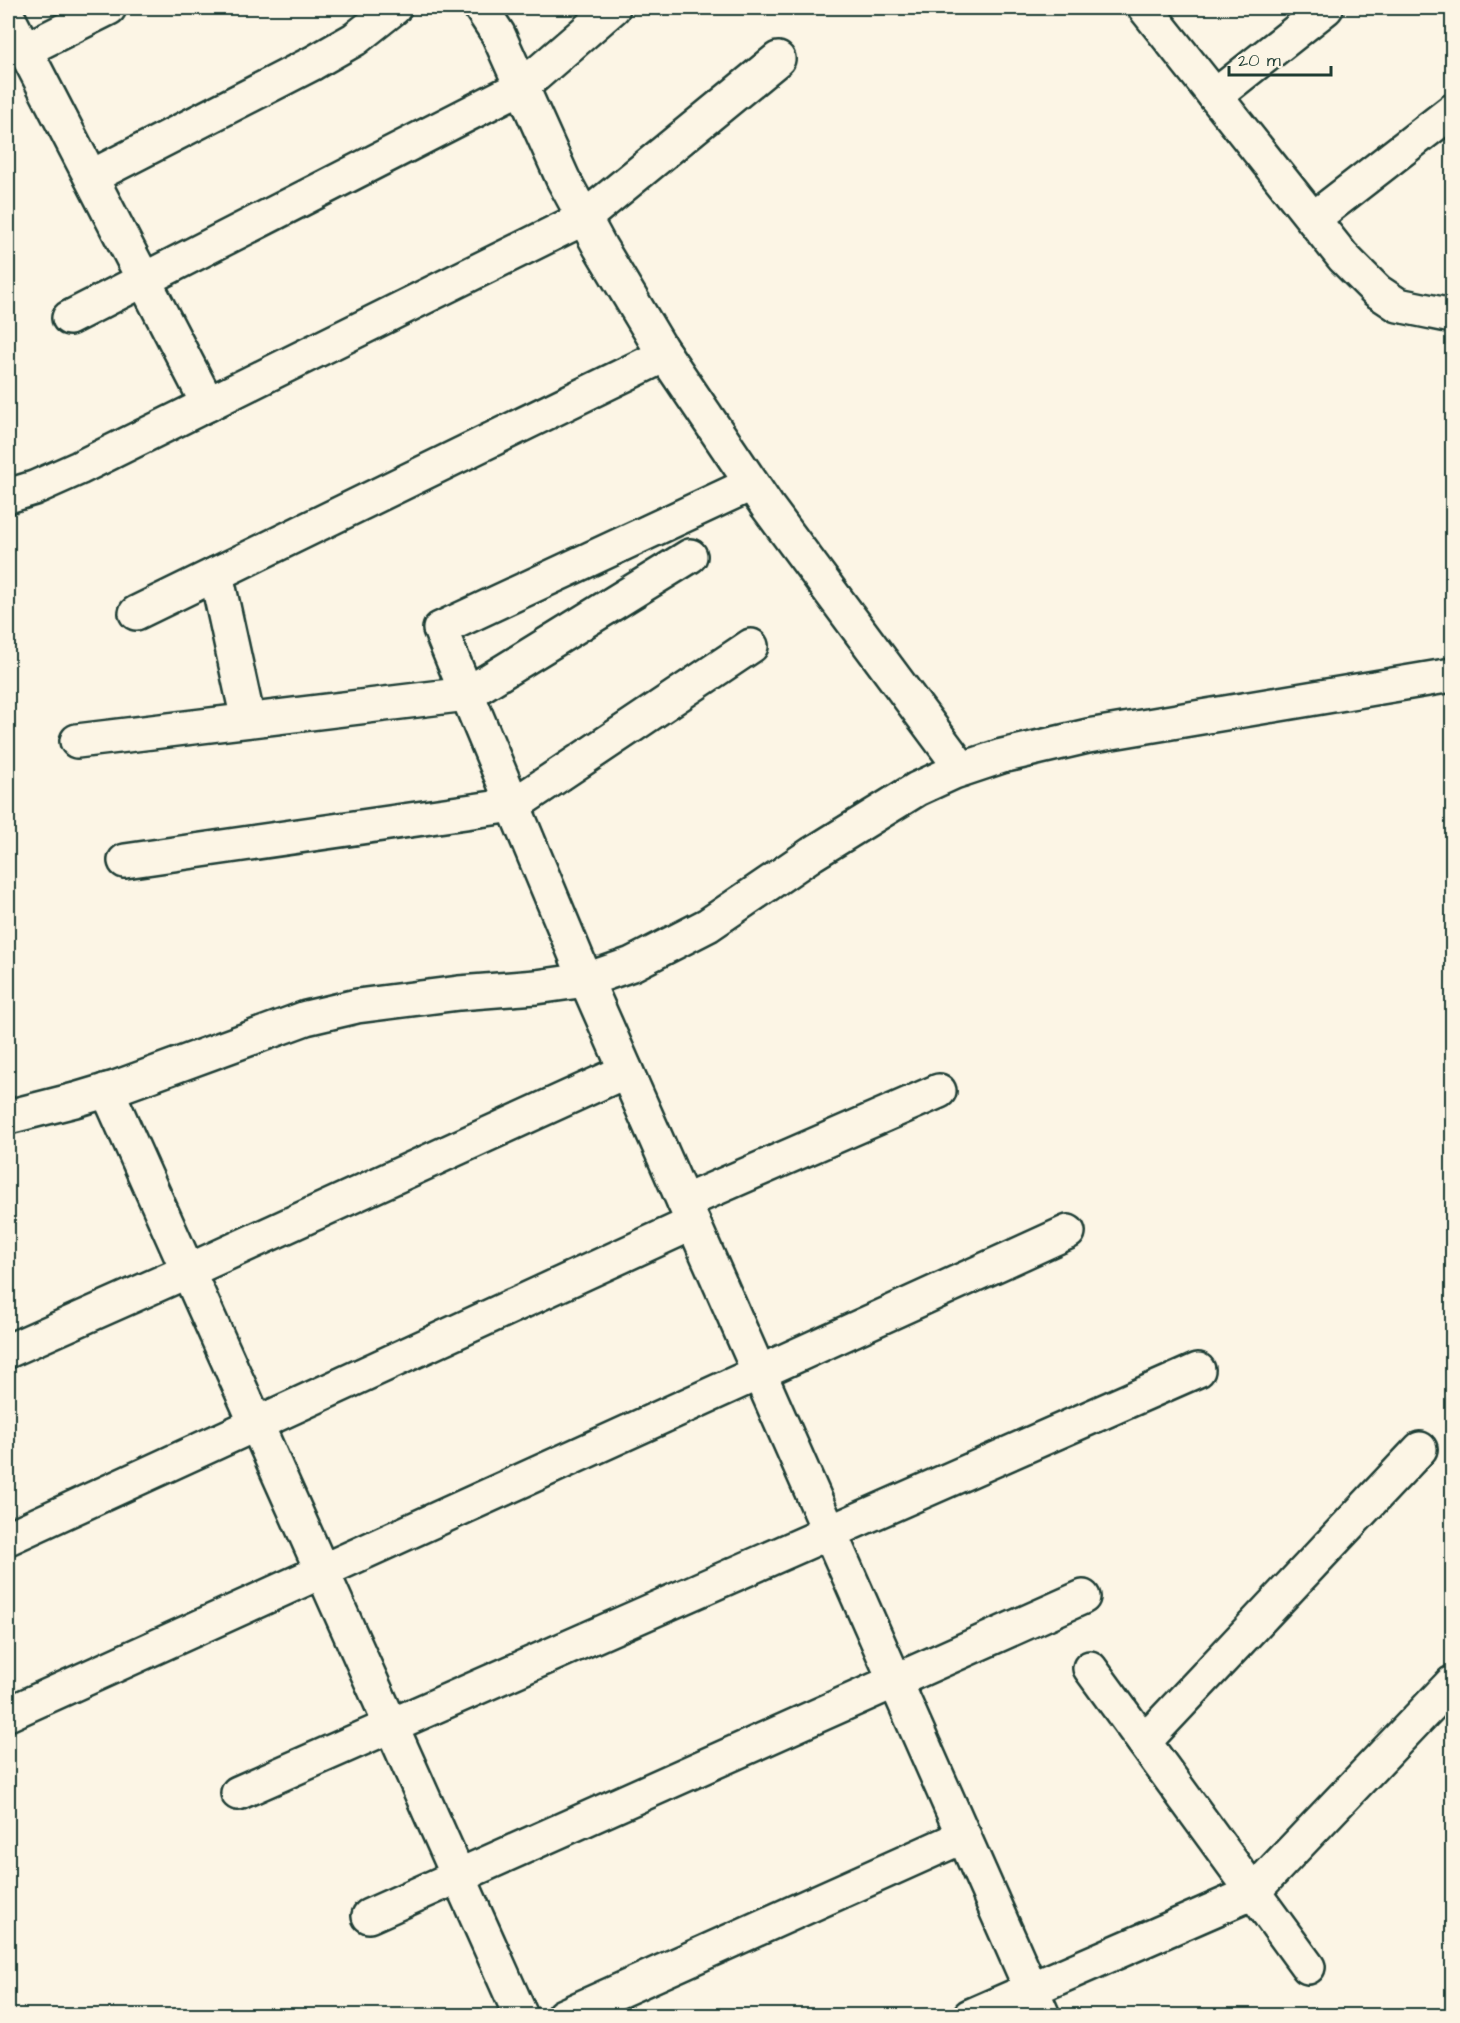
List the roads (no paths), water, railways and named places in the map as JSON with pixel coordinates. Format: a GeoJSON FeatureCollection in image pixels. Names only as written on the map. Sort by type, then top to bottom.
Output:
{"type":"FeatureCollection","features":[{"type":"Feature","properties":{"kind":"street"},"geometry":{"type":"LineString","coordinates":[[25,50],[109,8]]}},
{"type":"Feature","properties":{"kind":"street"},"geometry":{"type":"LineString","coordinates":[[91,177],[314,63],[355,39],[394,8]]}},
{"type":"Feature","properties":{"kind":"street"},"geometry":{"type":"LineString","coordinates":[[481,8],[498,34],[523,86],[562,179],[665,355],[751,484],[962,769]]}},
{"type":"Feature","properties":{"kind":"street"},"geometry":{"type":"LineString","coordinates":[[69,318],[523,86],[613,8]]}},
{"type":"Feature","properties":{"kind":"street"},"geometry":{"type":"LineString","coordinates":[[1145,8],[1343,257],[1377,291],[1398,305],[1452,316]]}},
{"type":"Feature","properties":{"kind":"street"},"geometry":{"type":"LineString","coordinates":[[1215,96],[1326,8]]}},
{"type":"Feature","properties":{"kind":"street"},"geometry":{"type":"LineString","coordinates":[[8,17],[208,404]]}},
{"type":"Feature","properties":{"kind":"street"},"geometry":{"type":"LineString","coordinates":[[8,496],[52,480],[584,218],[778,59]]}},
{"type":"Feature","properties":{"kind":"street"},"geometry":{"type":"LineString","coordinates":[[1313,219],[1452,111]]}},
{"type":"Feature","properties":{"kind":"street"},"geometry":{"type":"LineString","coordinates":[[136,613],[665,355]]}},
{"type":"Feature","properties":{"kind":"street"},"geometry":{"type":"LineString","coordinates":[[751,484],[440,629],[586,980],[1037,2002]]}},
{"type":"Feature","properties":{"kind":"street"},"geometry":{"type":"LineString","coordinates":[[77,741],[467,694],[690,556]]}},
{"type":"Feature","properties":{"kind":"street"},"geometry":{"type":"LineString","coordinates":[[216,574],[249,720]]}},
{"type":"Feature","properties":{"kind":"street"},"geometry":{"type":"LineString","coordinates":[[125,861],[514,805],[751,646]]}},
{"type":"Feature","properties":{"kind":"street"},"geometry":{"type":"LineString","coordinates":[[8,1117],[107,1090],[306,1018],[357,1006],[586,980],[632,964],[708,926],[793,867],[916,789],[962,769],[1038,746],[1088,735],[1452,675]]}},
{"type":"Feature","properties":{"kind":"street"},"geometry":{"type":"LineString","coordinates":[[8,1351],[189,1271],[626,1071]]}},
{"type":"Feature","properties":{"kind":"street"},"geometry":{"type":"LineString","coordinates":[[107,1090],[521,2016]]}},
{"type":"Feature","properties":{"kind":"street"},"geometry":{"type":"LineString","coordinates":[[8,1538],[256,1423],[939,1091]]}},
{"type":"Feature","properties":{"kind":"street"},"geometry":{"type":"LineString","coordinates":[[8,1714],[1068,1232]]}},
{"type":"Feature","properties":{"kind":"street"},"geometry":{"type":"LineString","coordinates":[[238,1793],[1197,1370]]}},
{"type":"Feature","properties":{"kind":"street"},"geometry":{"type":"LineString","coordinates":[[1144,1742],[1420,1449]]}},
{"type":"Feature","properties":{"kind":"street"},"geometry":{"type":"LineString","coordinates":[[369,1916],[1083,1597]]}},
{"type":"Feature","properties":{"kind":"street"},"geometry":{"type":"LineString","coordinates":[[1090,1668],[1308,1967]]}},
{"type":"Feature","properties":{"kind":"street"},"geometry":{"type":"LineString","coordinates":[[970,2016],[1037,2002],[1252,1893],[1452,1683]]}},
{"type":"Feature","properties":{"kind":"street"},"geometry":{"type":"LineString","coordinates":[[563,2016],[964,1836]]}}]}
